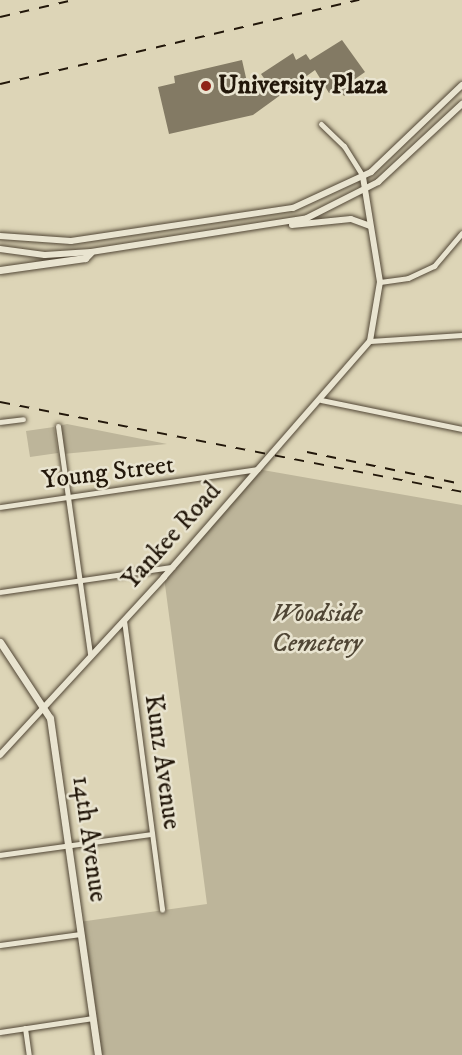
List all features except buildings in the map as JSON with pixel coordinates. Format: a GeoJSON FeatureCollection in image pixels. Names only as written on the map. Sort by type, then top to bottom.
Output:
{"type":"FeatureCollection","features":[{"type":"Feature","properties":{"kind":"main road"},"geometry":{"type":"LineString","coordinates":[[0,270],[85,258],[91,252]]}},
{"type":"Feature","properties":{"kind":"main road","name":"14th Avenue"},"geometry":{"type":"LineString","coordinates":[[0,642],[44,705],[69,846],[98,1055]]}},
{"type":"Feature","properties":{"kind":"street"},"geometry":{"type":"LineString","coordinates":[[0,236],[71,241],[268,213],[318,199],[363,177],[396,152],[462,85]]}},
{"type":"Feature","properties":{"kind":"street"},"geometry":{"type":"LineString","coordinates":[[285,225],[365,192],[462,105]]}},
{"type":"Feature","properties":{"kind":"street"},"geometry":{"type":"LineString","coordinates":[[321,124],[344,146],[363,177],[380,282],[370,341],[462,335]]}},
{"type":"Feature","properties":{"kind":"street"},"geometry":{"type":"LineString","coordinates":[[0,249],[45,255],[91,252],[285,225],[351,219],[370,226]]}},
{"type":"Feature","properties":{"kind":"street"},"geometry":{"type":"LineString","coordinates":[[380,282],[408,278],[434,266],[462,233]]}},
{"type":"Feature","properties":{"kind":"street","name":"Yankee Road"},"geometry":{"type":"LineString","coordinates":[[1,752],[172,567],[257,469],[321,400],[370,341]]}},
{"type":"Feature","properties":{"kind":"street"},"geometry":{"type":"LineString","coordinates":[[321,400],[462,429]]}},
{"type":"Feature","properties":{"kind":"street"},"geometry":{"type":"LineString","coordinates":[[0,422],[22,419]]}},
{"type":"Feature","properties":{"kind":"street"},"geometry":{"type":"LineString","coordinates":[[58,426],[90,655]]}},
{"type":"Feature","properties":{"kind":"street","name":"Young Street"},"geometry":{"type":"LineString","coordinates":[[0,507],[257,469]]}},
{"type":"Feature","properties":{"kind":"street"},"geometry":{"type":"LineString","coordinates":[[0,592],[172,567]]}},
{"type":"Feature","properties":{"kind":"street","name":"Kunz Avenue"},"geometry":{"type":"LineString","coordinates":[[123,619],[162,910]]}},
{"type":"Feature","properties":{"kind":"street"},"geometry":{"type":"LineString","coordinates":[[0,855],[152,834]]}},
{"type":"Feature","properties":{"kind":"street"},"geometry":{"type":"LineString","coordinates":[[0,945],[80,934]]}},
{"type":"Feature","properties":{"kind":"street"},"geometry":{"type":"LineString","coordinates":[[0,1032],[93,1018]]}},
{"type":"Feature","properties":{"kind":"street"},"geometry":{"type":"LineString","coordinates":[[25,1028],[29,1055]]}},
{"type":"Feature","properties":{"kind":"green space"},"geometry":{"type":"Polygon","coordinates":[[[67,424],[167,444],[63,454],[58,426],[67,424]]]}},
{"type":"Feature","properties":{"kind":"green space"},"geometry":{"type":"Polygon","coordinates":[[[54,427],[58,453],[30,457],[26,431],[54,427]]]}},
{"type":"Feature","properties":{"kind":"green space","name":"Woodside Cemetery"},"geometry":{"type":"Polygon","coordinates":[[[257,469],[462,505],[462,1055],[98,1055],[79,922],[207,904],[164,577],[257,469]]]}},
{"type":"Feature","properties":{"kind":"railway"},"geometry":{"type":"LineString","coordinates":[[0,17],[73,0]]}},
{"type":"Feature","properties":{"kind":"railway"},"geometry":{"type":"LineString","coordinates":[[0,84],[359,0]]}},
{"type":"Feature","properties":{"kind":"railway"},"geometry":{"type":"LineString","coordinates":[[0,402],[462,492]]}},
{"type":"Feature","properties":{"kind":"railway"},"geometry":{"type":"LineString","coordinates":[[307,452],[462,484]]}},
{"type":"Feature","properties":{"kind":"place","name":"University Plaza"},"geometry":{"type":"Point","coordinates":[206,86]}}]}
